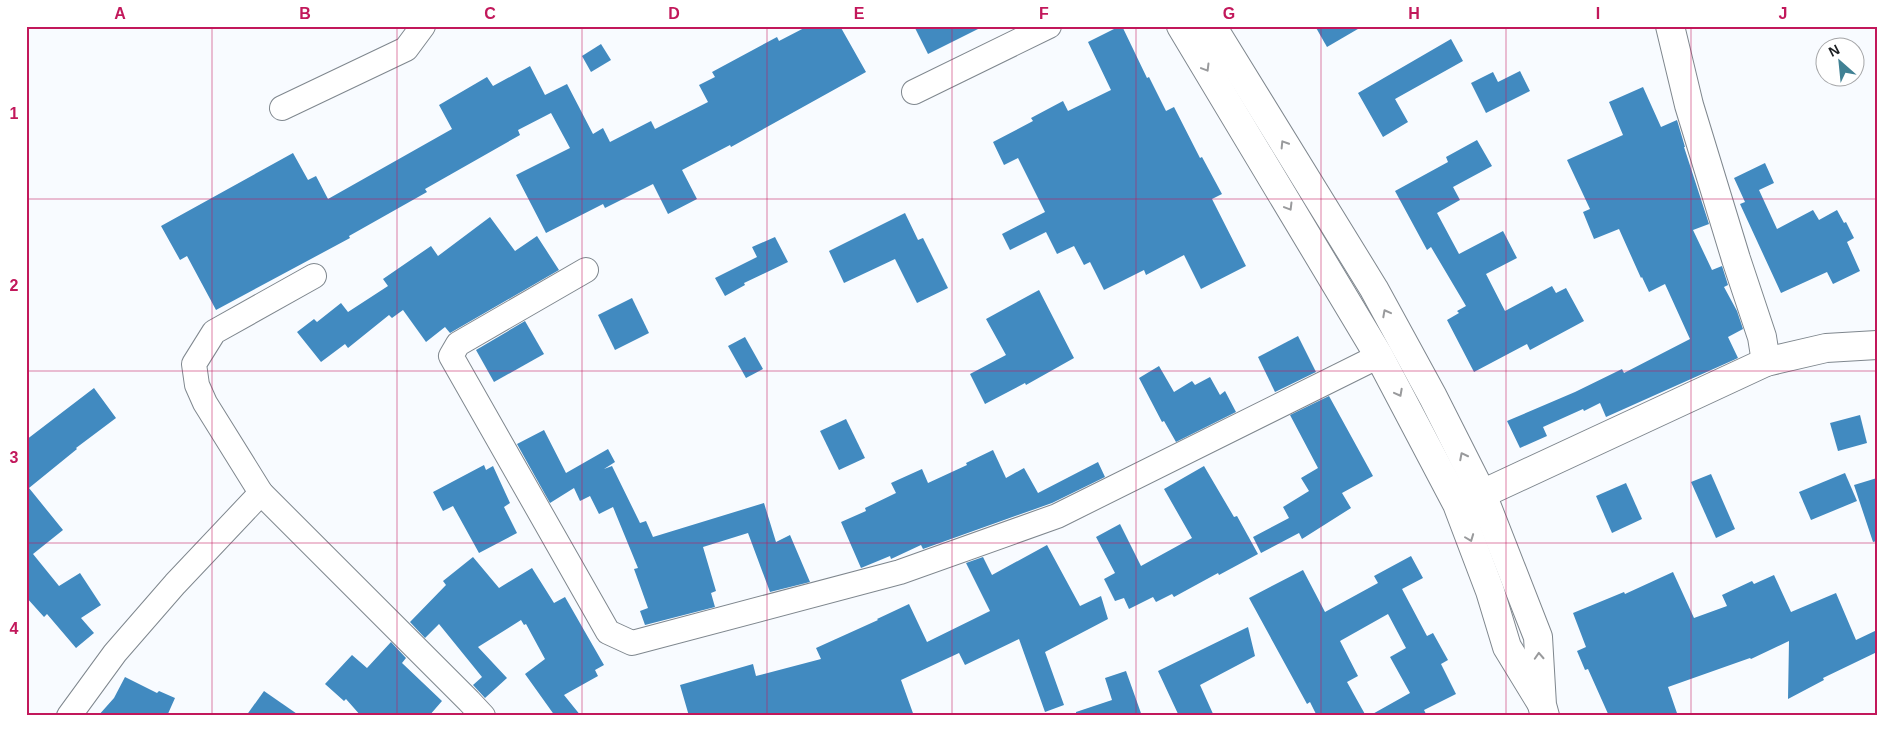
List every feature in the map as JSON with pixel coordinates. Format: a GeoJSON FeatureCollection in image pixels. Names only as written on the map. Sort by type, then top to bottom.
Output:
{"type":"FeatureCollection","features":[{"type":"Feature","properties":{"kind":"main road"},"geometry":{"type":"LineString","coordinates":[[1181,26],[1379,356],[1457,504],[1490,591],[1507,647],[1544,710]]}},
{"type":"Feature","properties":{"kind":"main road"},"geometry":{"type":"LineString","coordinates":[[1212,26],[1374,290],[1433,397],[1482,494],[1538,637],[1544,710]]}},
{"type":"Feature","properties":{"kind":"main road"},"geometry":{"type":"LineString","coordinates":[[1670,26],[1689,105],[1762,337],[1766,362]]}},
{"type":"Feature","properties":{"kind":"main road"},"geometry":{"type":"LineString","coordinates":[[1482,494],[1766,362],[1826,348],[1877,345]]}},
{"type":"Feature","properties":{"kind":"street"},"geometry":{"type":"LineString","coordinates":[[282,108],[406,49],[423,26]]}},
{"type":"Feature","properties":{"kind":"street"},"geometry":{"type":"LineString","coordinates":[[914,92],[1049,26]]}},
{"type":"Feature","properties":{"kind":"street"},"geometry":{"type":"LineString","coordinates":[[586,270],[458,344],[452,356],[608,632],[632,643],[900,572],[1057,516],[1379,356]]}},
{"type":"Feature","properties":{"kind":"street"},"geometry":{"type":"LineString","coordinates":[[314,276],[214,332],[194,364],[197,385],[205,403],[261,493],[470,701],[482,716]]}},
{"type":"Feature","properties":{"kind":"street"},"geometry":{"type":"LineString","coordinates":[[69,716],[114,652],[261,493]]}},
{"type":"Feature","properties":{"kind":"building"},"geometry":{"type":"Polygon","coordinates":[[[808,26],[840,26],[866,72],[731,147],[730,145],[682,170],[697,199],[668,214],[653,184],[605,208],[603,204],[546,233],[516,175],[570,148],[551,113],[518,130],[520,135],[425,189],[427,192],[349,236],[350,238],[216,310],[187,256],[180,260],[161,226],[293,153],[308,180],[316,176],[328,199],[452,129],[439,105],[487,77],[493,86],[530,66],[545,95],[567,84],[593,134],[603,128],[610,142],[651,121],[655,129],[708,102],[699,85],[715,77],[712,72],[777,37],[779,41],[808,26]]]}},
{"type":"Feature","properties":{"kind":"building"},"geometry":{"type":"Polygon","coordinates":[[[914,26],[984,26],[928,54],[914,26]]]}},
{"type":"Feature","properties":{"kind":"building"},"geometry":{"type":"Polygon","coordinates":[[[1122,26],[1147,78],[1149,77],[1166,111],[1174,107],[1200,158],[1202,157],[1222,194],[1212,199],[1246,266],[1201,289],[1184,255],[1146,275],[1144,270],[1104,290],[1090,262],[1084,265],[1074,246],[1057,254],[1046,232],[1010,250],[1002,234],[1045,212],[1018,158],[1004,165],[993,142],[1033,121],[1031,118],[1063,101],[1068,111],[1111,90],[1088,42],[1122,26]]]}},
{"type":"Feature","properties":{"kind":"building"},"geometry":{"type":"Polygon","coordinates":[[[1315,26],[1363,26],[1327,47],[1315,26]]]}},
{"type":"Feature","properties":{"kind":"building"},"geometry":{"type":"Polygon","coordinates":[[[1451,39],[1463,61],[1395,99],[1408,122],[1383,137],[1358,93],[1451,39]]]}},
{"type":"Feature","properties":{"kind":"building"},"geometry":{"type":"Polygon","coordinates":[[[601,44],[611,60],[591,72],[582,56],[601,44]]]}},
{"type":"Feature","properties":{"kind":"building"},"geometry":{"type":"Polygon","coordinates":[[[1520,71],[1530,91],[1486,113],[1471,83],[1493,72],[1498,82],[1520,71]]]}},
{"type":"Feature","properties":{"kind":"building"},"geometry":{"type":"Polygon","coordinates":[[[1643,87],[1661,127],[1677,120],[1709,224],[1693,230],[1712,270],[1722,266],[1728,285],[1724,287],[1737,311],[1743,329],[1728,337],[1738,358],[1606,417],[1600,403],[1584,411],[1583,409],[1543,427],[1547,436],[1520,448],[1507,421],[1575,392],[1622,369],[1624,373],[1690,339],[1665,284],[1649,292],[1619,229],[1594,239],[1583,212],[1590,209],[1567,160],[1623,135],[1609,102],[1643,87]]]}},
{"type":"Feature","properties":{"kind":"building"},"geometry":{"type":"Polygon","coordinates":[[[1477,140],[1492,166],[1453,187],[1460,200],[1437,213],[1459,254],[1503,231],[1517,258],[1486,274],[1505,311],[1552,286],[1556,293],[1566,288],[1584,321],[1530,350],[1527,344],[1474,372],[1447,320],[1466,306],[1431,247],[1427,250],[1395,191],[1448,162],[1446,157],[1477,140]]]}},
{"type":"Feature","properties":{"kind":"building"},"geometry":{"type":"Polygon","coordinates":[[[1765,163],[1774,183],[1759,190],[1777,229],[1813,210],[1819,220],[1837,210],[1854,238],[1847,242],[1860,271],[1833,284],[1827,272],[1781,293],[1740,204],[1745,202],[1734,178],[1765,163]]]}},
{"type":"Feature","properties":{"kind":"building"},"geometry":{"type":"Polygon","coordinates":[[[905,213],[918,240],[923,238],[948,288],[917,303],[895,259],[844,283],[829,251],[905,213]]]}},
{"type":"Feature","properties":{"kind":"building"},"geometry":{"type":"Polygon","coordinates":[[[490,217],[515,251],[537,236],[559,270],[450,333],[445,327],[426,342],[403,310],[392,318],[389,315],[348,348],[345,344],[321,362],[297,332],[314,319],[317,322],[341,303],[348,312],[388,286],[383,279],[431,246],[438,256],[490,217]]]}},
{"type":"Feature","properties":{"kind":"building"},"geometry":{"type":"Polygon","coordinates":[[[775,237],[788,262],[744,283],[745,285],[725,296],[715,278],[757,257],[752,247],[775,237]]]}},
{"type":"Feature","properties":{"kind":"building"},"geometry":{"type":"Polygon","coordinates":[[[1039,290],[1074,358],[1026,385],[1025,383],[985,404],[970,374],[1006,355],[986,319],[1039,290]]]}},
{"type":"Feature","properties":{"kind":"building"},"geometry":{"type":"Polygon","coordinates":[[[632,298],[649,333],[615,350],[598,315],[632,298]]]}},
{"type":"Feature","properties":{"kind":"building"},"geometry":{"type":"Polygon","coordinates":[[[525,321],[544,354],[494,382],[476,350],[525,321]]]}},
{"type":"Feature","properties":{"kind":"building"},"geometry":{"type":"Polygon","coordinates":[[[1298,336],[1316,372],[1275,392],[1258,357],[1298,336]]]}},
{"type":"Feature","properties":{"kind":"building"},"geometry":{"type":"Polygon","coordinates":[[[745,337],[763,369],[746,378],[728,346],[745,337]]]}},
{"type":"Feature","properties":{"kind":"building"},"geometry":{"type":"Polygon","coordinates":[[[1159,366],[1174,392],[1192,381],[1195,385],[1210,377],[1220,395],[1225,391],[1236,412],[1176,442],[1164,421],[1162,422],[1139,378],[1159,366]]]}},
{"type":"Feature","properties":{"kind":"building"},"geometry":{"type":"Polygon","coordinates":[[[94,388],[116,418],[76,448],[29,488],[63,530],[33,554],[59,586],[80,573],[101,605],[81,618],[94,633],[76,648],[47,614],[44,617],[26,597],[26,440],[94,388]]]}},
{"type":"Feature","properties":{"kind":"building"},"geometry":{"type":"Polygon","coordinates":[[[1329,396],[1373,476],[1342,493],[1351,508],[1302,539],[1299,533],[1261,553],[1253,537],[1289,518],[1283,507],[1309,491],[1301,478],[1318,468],[1290,415],[1329,396]]]}},
{"type":"Feature","properties":{"kind":"building"},"geometry":{"type":"Polygon","coordinates":[[[1860,415],[1867,443],[1838,451],[1830,423],[1860,415]]]}},
{"type":"Feature","properties":{"kind":"building"},"geometry":{"type":"Polygon","coordinates":[[[846,419],[865,458],[839,470],[820,431],[846,419]]]}},
{"type":"Feature","properties":{"kind":"building"},"geometry":{"type":"Polygon","coordinates":[[[544,430],[566,473],[608,449],[615,462],[604,469],[612,466],[640,523],[646,521],[653,537],[764,503],[776,542],[790,535],[810,582],[770,592],[748,533],[703,547],[716,591],[711,593],[715,607],[645,625],[640,611],[648,608],[634,569],[638,568],[613,507],[599,514],[590,496],[580,501],[574,488],[550,503],[517,444],[544,430]]]}},
{"type":"Feature","properties":{"kind":"building"},"geometry":{"type":"Polygon","coordinates":[[[993,450],[1006,478],[1024,468],[1038,493],[1098,462],[1105,477],[1052,503],[923,549],[921,545],[891,559],[890,556],[861,568],[841,522],[866,511],[865,508],[896,493],[891,483],[922,469],[928,483],[967,465],[966,463],[993,450]]]}},
{"type":"Feature","properties":{"kind":"building"},"geometry":{"type":"Polygon","coordinates":[[[484,465],[486,470],[493,466],[510,503],[504,507],[517,533],[479,553],[453,506],[443,511],[433,492],[484,465]]]}},
{"type":"Feature","properties":{"kind":"building"},"geometry":{"type":"Polygon","coordinates":[[[1204,466],[1234,517],[1237,516],[1258,554],[1174,597],[1172,594],[1156,602],[1153,597],[1129,609],[1124,598],[1115,601],[1104,579],[1115,573],[1096,537],[1120,524],[1141,566],[1192,538],[1164,489],[1204,466]]]}},
{"type":"Feature","properties":{"kind":"building"},"geometry":{"type":"Polygon","coordinates":[[[1845,473],[1857,501],[1811,520],[1799,492],[1845,473]]]}},
{"type":"Feature","properties":{"kind":"building"},"geometry":{"type":"Polygon","coordinates":[[[1711,474],[1735,529],[1716,538],[1691,482],[1711,474]]]}},
{"type":"Feature","properties":{"kind":"building"},"geometry":{"type":"Polygon","coordinates":[[[1877,478],[1877,541],[1873,542],[1854,485],[1877,478]]]}},
{"type":"Feature","properties":{"kind":"building"},"geometry":{"type":"Polygon","coordinates":[[[1626,483],[1642,519],[1612,533],[1596,496],[1626,483]]]}},
{"type":"Feature","properties":{"kind":"building"},"geometry":{"type":"Polygon","coordinates":[[[1047,545],[1080,606],[1101,596],[1108,619],[1045,652],[1064,705],[1045,712],[1019,639],[965,665],[959,653],[901,680],[914,716],[689,716],[680,685],[753,664],[756,676],[821,659],[816,648],[909,604],[927,642],[990,611],[966,563],[983,557],[992,575],[1047,545]]]}},
{"type":"Feature","properties":{"kind":"building"},"geometry":{"type":"Polygon","coordinates":[[[1411,556],[1423,578],[1402,589],[1427,636],[1433,633],[1448,660],[1441,664],[1456,694],[1424,710],[1427,716],[1369,716],[1410,693],[1390,657],[1406,648],[1388,614],[1340,641],[1358,676],[1347,682],[1366,716],[1317,716],[1310,702],[1307,704],[1249,598],[1303,570],[1325,612],[1378,583],[1374,576],[1411,556]]]}},
{"type":"Feature","properties":{"kind":"building"},"geometry":{"type":"Polygon","coordinates":[[[473,557],[499,588],[532,568],[554,603],[565,597],[604,665],[595,670],[598,676],[564,695],[581,716],[555,716],[525,674],[545,659],[526,624],[524,625],[521,620],[478,647],[507,678],[485,698],[473,685],[482,677],[439,624],[425,638],[410,622],[446,585],[443,581],[473,557]]]}},
{"type":"Feature","properties":{"kind":"building"},"geometry":{"type":"Polygon","coordinates":[[[1673,572],[1694,618],[1727,606],[1722,595],[1752,581],[1754,584],[1774,575],[1791,612],[1836,593],[1856,640],[1877,630],[1877,652],[1823,678],[1824,680],[1788,699],[1789,641],[1751,659],[1668,687],[1678,716],[1609,716],[1588,669],[1585,670],[1577,651],[1586,647],[1573,613],[1624,592],[1625,594],[1673,572]]]}},
{"type":"Feature","properties":{"kind":"building"},"geometry":{"type":"Polygon","coordinates":[[[1248,627],[1255,656],[1200,685],[1214,716],[1179,716],[1158,671],[1248,627]]]}},
{"type":"Feature","properties":{"kind":"building"},"geometry":{"type":"Polygon","coordinates":[[[391,642],[406,658],[402,663],[442,701],[429,716],[361,716],[346,699],[344,701],[325,684],[352,655],[367,668],[391,642]]]}},
{"type":"Feature","properties":{"kind":"building"},"geometry":{"type":"Polygon","coordinates":[[[1126,671],[1142,716],[1076,716],[1076,712],[1112,700],[1105,678],[1126,671]]]}},
{"type":"Feature","properties":{"kind":"building"},"geometry":{"type":"Polygon","coordinates":[[[125,677],[157,693],[159,691],[175,698],[167,716],[98,716],[114,698],[125,677]]]}},
{"type":"Feature","properties":{"kind":"building"},"geometry":{"type":"Polygon","coordinates":[[[264,691],[300,716],[246,716],[264,691]]]}}]}
